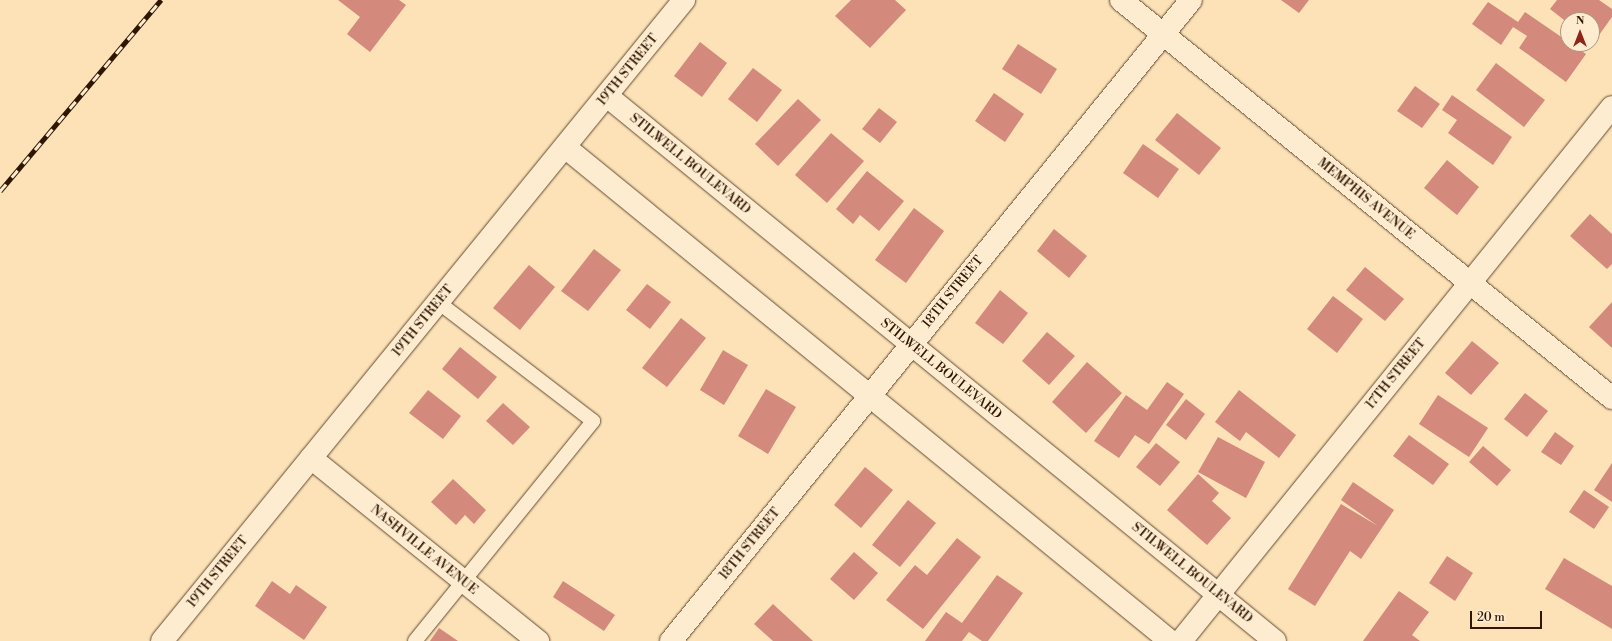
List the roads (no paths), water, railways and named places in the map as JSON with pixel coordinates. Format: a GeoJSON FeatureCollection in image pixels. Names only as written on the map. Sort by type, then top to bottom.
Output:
{"type":"FeatureCollection","features":[{"type":"Feature","properties":{"kind":"street","name":"19TH STREET"},"geometry":{"type":"LineString","coordinates":[[162,641],[684,0]]}},
{"type":"Feature","properties":{"kind":"street","name":"MEMPHIS AVENUE"},"geometry":{"type":"LineString","coordinates":[[1121,0],[1612,398]]}},
{"type":"Feature","properties":{"kind":"street","name":"18TH STREET"},"geometry":{"type":"LineString","coordinates":[[672,641],[1191,0]]}},
{"type":"Feature","properties":{"kind":"street","name":"STILWELL BOULEVARD"},"geometry":{"type":"LineString","coordinates":[[607,96],[1275,641]]}},
{"type":"Feature","properties":{"kind":"street","name":"17TH STREET"},"geometry":{"type":"LineString","coordinates":[[1181,641],[1612,107]]}},
{"type":"Feature","properties":{"kind":"street"},"geometry":{"type":"LineString","coordinates":[[565,147],[869,397],[1170,641]]}},
{"type":"Feature","properties":{"kind":"street","name":"NASHVILLE AVENUE"},"geometry":{"type":"LineString","coordinates":[[311,458],[538,641]]}},
{"type":"Feature","properties":{"kind":"lane"},"geometry":{"type":"LineString","coordinates":[[415,641],[593,421],[438,302]]}},
{"type":"Feature","properties":{"kind":"railway"},"geometry":{"type":"LineString","coordinates":[[0,191],[161,0]]}}]}
